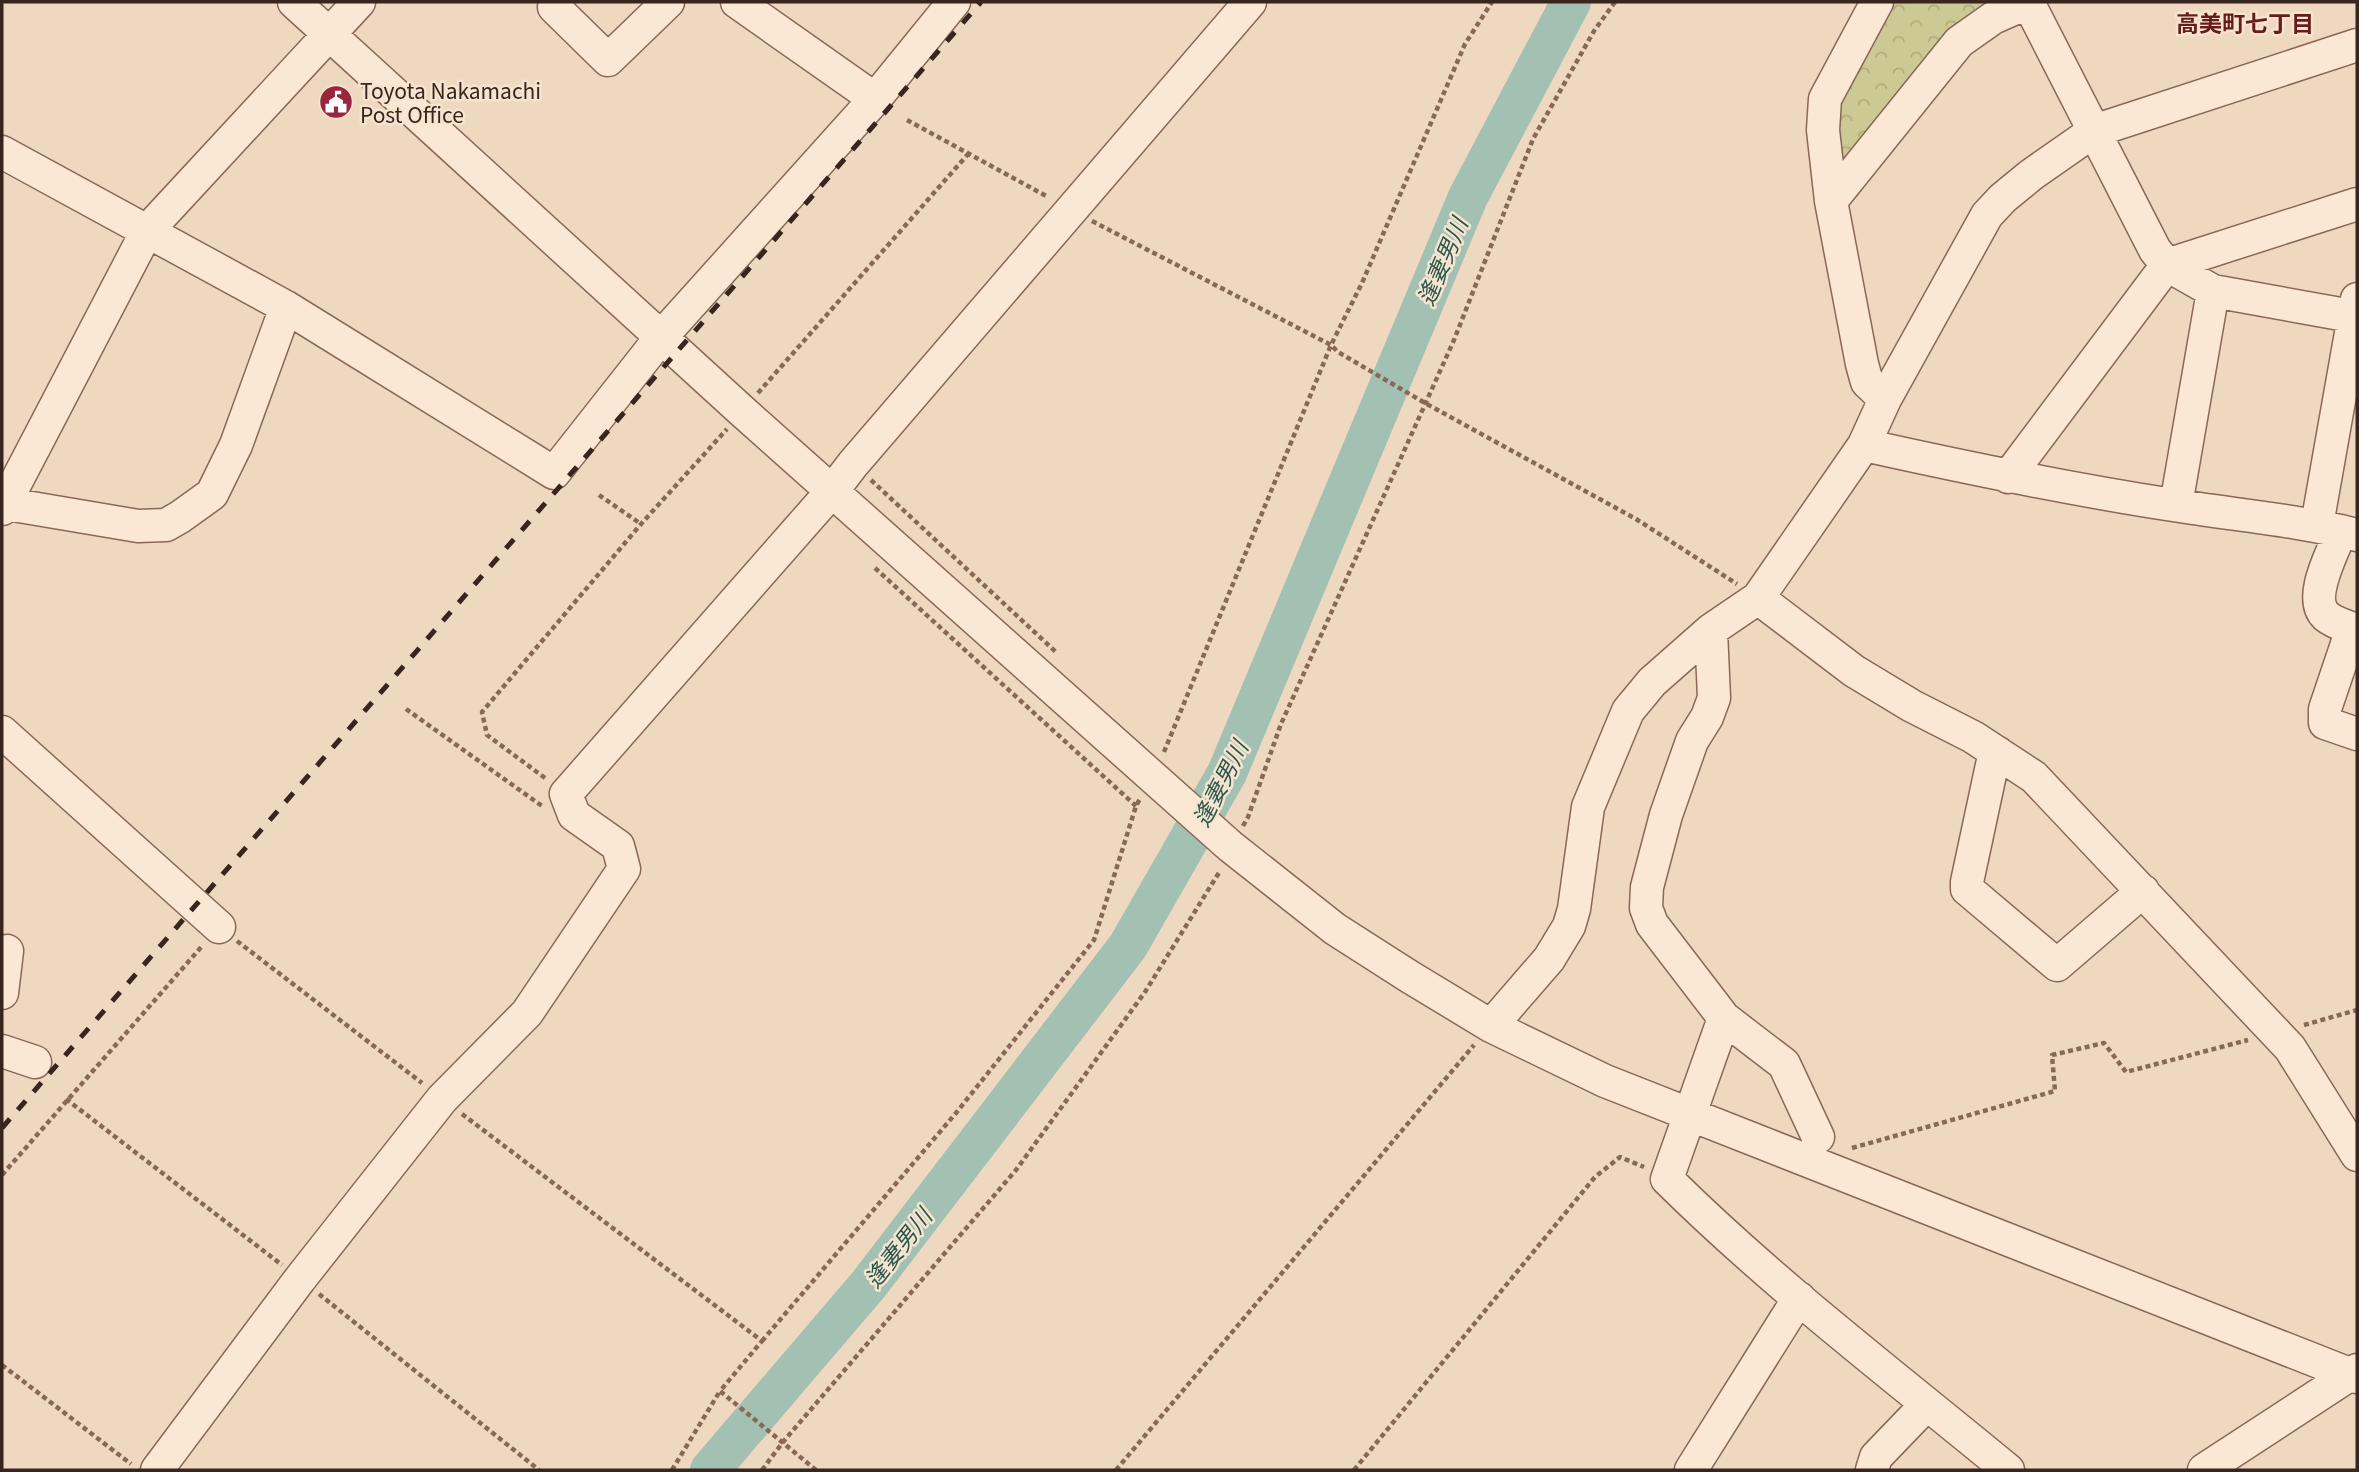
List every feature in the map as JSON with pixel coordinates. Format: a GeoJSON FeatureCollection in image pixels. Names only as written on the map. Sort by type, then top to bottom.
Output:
{"type":"FeatureCollection","features":[{"type":"Feature","properties":{"kind":"street"},"geometry":{"type":"LineString","coordinates":[[295,2],[742,411],[1230,846],[1335,929],[1491,1026],[1605,1081],[2355,1373]]}},
{"type":"Feature","properties":{"kind":"street"},"geometry":{"type":"LineString","coordinates":[[286,307],[236,445],[212,494],[180,517],[166,525],[138,526],[2,506],[147,231],[359,2]]}},
{"type":"Feature","properties":{"kind":"street"},"geometry":{"type":"LineString","coordinates":[[555,6],[608,60],[668,2]]}},
{"type":"Feature","properties":{"kind":"street"},"geometry":{"type":"LineString","coordinates":[[737,2],[875,99]]}},
{"type":"Feature","properties":{"kind":"street"},"geometry":{"type":"LineString","coordinates":[[2,152],[286,307],[554,472],[663,336],[875,99],[954,2]]}},
{"type":"Feature","properties":{"kind":"street"},"geometry":{"type":"LineString","coordinates":[[157,1470],[300,1279],[442,1099],[527,1013],[624,869],[618,846],[570,805],[853,464],[1250,2]]}},
{"type":"Feature","properties":{"kind":"street"},"geometry":{"type":"LineString","coordinates":[[1877,2],[1825,99],[1823,130],[1831,201],[1867,382],[1885,399]]}},
{"type":"Feature","properties":{"kind":"street"},"geometry":{"type":"LineString","coordinates":[[1831,201],[1959,43],[1993,18],[2028,2],[2155,250],[2167,265],[2213,291],[2356,311],[2338,530],[2317,593],[2323,613],[2355,630],[2325,709],[2325,723],[2357,734]]}},
{"type":"Feature","properties":{"kind":"street"},"geometry":{"type":"LineString","coordinates":[[1491,1026],[1549,959],[1569,926],[1574,909],[1588,807],[1628,711],[1652,682],[1711,631],[1758,598],[1864,445],[1885,399],[1987,215],[2031,175],[2094,131],[2357,45]]}},
{"type":"Feature","properties":{"kind":"street"},"geometry":{"type":"LineString","coordinates":[[2008,477],[2167,265],[2357,204]]}},
{"type":"Feature","properties":{"kind":"street"},"geometry":{"type":"LineString","coordinates":[[2176,505],[2213,291]]}},
{"type":"Feature","properties":{"kind":"street"},"geometry":{"type":"LineString","coordinates":[[1864,445],[2008,477],[2338,530]]}},
{"type":"Feature","properties":{"kind":"street"},"geometry":{"type":"LineString","coordinates":[[1758,598],[1854,671],[1912,706],[1973,737],[2034,777],[2290,1048],[2357,1155]]}},
{"type":"Feature","properties":{"kind":"street"},"geometry":{"type":"LineString","coordinates":[[1711,631],[1714,698],[1707,717],[1692,741],[1666,815],[1647,887],[1646,908],[1652,925],[1724,1018],[1784,1064],[1818,1137]]}},
{"type":"Feature","properties":{"kind":"street"},"geometry":{"type":"LineString","coordinates":[[2,732],[219,927]]}},
{"type":"Feature","properties":{"kind":"street"},"geometry":{"type":"LineString","coordinates":[[1998,753],[1992,765],[1966,882],[1968,890],[2057,965],[2143,891]]}},
{"type":"Feature","properties":{"kind":"street"},"geometry":{"type":"LineString","coordinates":[[2,993],[7,951]]}},
{"type":"Feature","properties":{"kind":"street"},"geometry":{"type":"LineString","coordinates":[[1724,1018],[1667,1179],[1717,1227],[1799,1298],[2008,1470]]}},
{"type":"Feature","properties":{"kind":"street"},"geometry":{"type":"LineString","coordinates":[[2,1051],[35,1062]]}},
{"type":"Feature","properties":{"kind":"street"},"geometry":{"type":"LineString","coordinates":[[1691,1470],[1799,1298]]}},
{"type":"Feature","properties":{"kind":"street"},"geometry":{"type":"LineString","coordinates":[[2204,1470],[2355,1373]]}},
{"type":"Feature","properties":{"kind":"street"},"geometry":{"type":"LineString","coordinates":[[1872,1470],[1875,1457],[1927,1404]]}},
{"type":"Feature","properties":{"kind":"path"},"geometry":{"type":"LineString","coordinates":[[672,1470],[720,1391],[956,1113],[1094,940],[1136,806],[1160,783],[1205,656],[1331,345],[1362,283],[1465,44],[1492,2]]}},
{"type":"Feature","properties":{"kind":"path"},"geometry":{"type":"LineString","coordinates":[[762,1470],[783,1442],[1016,1171],[1144,992],[1188,919],[1217,879],[1230,846],[1248,817],[1281,724],[1454,340],[1533,139],[1594,31],[1615,2]]}},
{"type":"Feature","properties":{"kind":"path"},"geometry":{"type":"LineString","coordinates":[[907,120],[1070,209],[1331,345],[1338,352],[1426,403],[1636,519],[1758,598]]}},
{"type":"Feature","properties":{"kind":"path"},"geometry":{"type":"LineString","coordinates":[[406,709],[567,823],[570,805],[487,735],[482,712],[641,524],[969,153]]}},
{"type":"Feature","properties":{"kind":"path"},"geometry":{"type":"LineString","coordinates":[[853,464],[1065,660]]}},
{"type":"Feature","properties":{"kind":"path"},"geometry":{"type":"LineString","coordinates":[[599,495],[641,524]]}},
{"type":"Feature","properties":{"kind":"path"},"geometry":{"type":"LineString","coordinates":[[879,531],[867,561],[1136,806]]}},
{"type":"Feature","properties":{"kind":"path"},"geometry":{"type":"LineString","coordinates":[[2,1175],[219,927],[762,1341]]}},
{"type":"Feature","properties":{"kind":"path"},"geometry":{"type":"LineString","coordinates":[[1818,1137],[1854,1149],[2055,1091],[2052,1055],[2104,1043],[2126,1072],[2357,1010]]}},
{"type":"Feature","properties":{"kind":"path"},"geometry":{"type":"LineString","coordinates":[[1116,1470],[1491,1026]]}},
{"type":"Feature","properties":{"kind":"path"},"geometry":{"type":"LineString","coordinates":[[66,1099],[300,1279],[538,1470]]}},
{"type":"Feature","properties":{"kind":"path"},"geometry":{"type":"LineString","coordinates":[[1354,1470],[1595,1177],[1620,1157],[1632,1160],[1667,1179]]}},
{"type":"Feature","properties":{"kind":"path"},"geometry":{"type":"LineString","coordinates":[[2,1365],[139,1470]]}},
{"type":"Feature","properties":{"kind":"path"},"geometry":{"type":"LineString","coordinates":[[720,1391],[816,1470]]}},
{"type":"Feature","properties":{"kind":"green space"},"geometry":{"type":"Polygon","coordinates":[[[1881,2],[1998,2],[1843,177],[1830,100],[1881,2]]]}},
{"type":"Feature","properties":{"kind":"waterway","name":"逢妻男川"},"geometry":{"type":"LineString","coordinates":[[710,1470],[869,1284],[1128,946],[1227,773],[1468,197],[1571,2]]}},
{"type":"Feature","properties":{"kind":"railway"},"geometry":{"type":"LineString","coordinates":[[2,1128],[981,2]]}},
{"type":"Feature","properties":{"kind":"place","name":"Toyota Nakamachi Post Office"},"geometry":{"type":"Point","coordinates":[336,102]}},
{"type":"Feature","properties":{"kind":"district","name":"高美町七丁目"},"geometry":{"type":"Point","coordinates":[2245,22]}}]}
